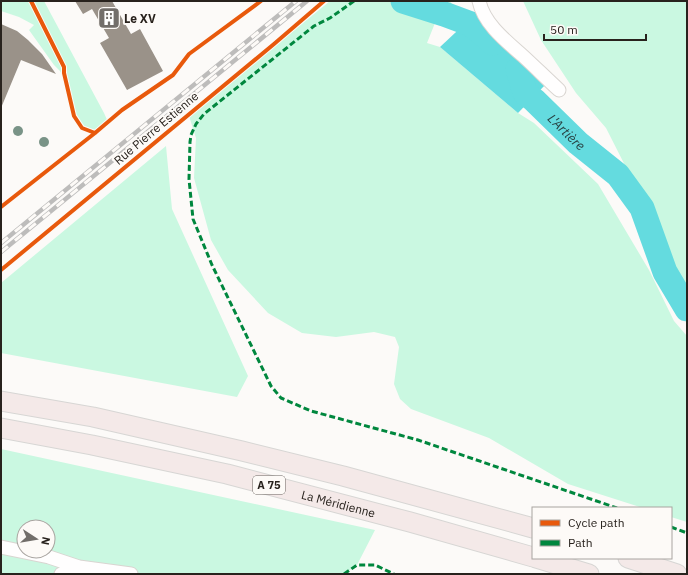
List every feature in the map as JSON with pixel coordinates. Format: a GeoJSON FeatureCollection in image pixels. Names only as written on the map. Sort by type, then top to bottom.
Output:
{"type":"FeatureCollection","features":[{"type":"Feature","properties":{"kind":"highway","name":"A 75"},"geometry":{"type":"LineString","coordinates":[[1,401],[93,417],[242,451],[351,478],[532,528]]}},
{"type":"Feature","properties":{"kind":"highway","name":"La Méridienne"},"geometry":{"type":"LineString","coordinates":[[1,428],[92,445],[228,474],[410,522],[532,557]]}},
{"type":"Feature","properties":{"kind":"highway"},"geometry":{"type":"LineString","coordinates":[[539,559],[589,574]]}},
{"type":"Feature","properties":{"kind":"highway"},"geometry":{"type":"LineString","coordinates":[[631,559],[677,574]]}},
{"type":"Feature","properties":{"kind":"lane"},"geometry":{"type":"LineString","coordinates":[[479,1],[480,7],[487,20],[499,34],[559,90]]}},
{"type":"Feature","properties":{"kind":"lane"},"geometry":{"type":"LineString","coordinates":[[1,548],[49,557],[79,567],[131,574]]}},
{"type":"Feature","properties":{"kind":"lane"},"geometry":{"type":"LineString","coordinates":[[61,574],[79,567]]}},
{"type":"Feature","properties":{"kind":"green space"},"geometry":{"type":"Polygon","coordinates":[[[1,1],[44,1],[108,122],[97,131],[84,126],[76,116],[65,80],[60,71],[29,30],[34,25],[19,17],[1,11],[1,1]]]}},
{"type":"Feature","properties":{"kind":"green space"},"geometry":{"type":"Polygon","coordinates":[[[330,1],[450,1],[452,4],[437,18],[427,43],[440,47],[518,113],[534,123],[598,184],[649,270],[674,321],[687,336],[687,522],[672,517],[672,507],[640,507],[568,484],[489,438],[411,409],[400,399],[394,384],[399,347],[395,337],[374,332],[336,337],[302,333],[268,313],[228,270],[211,240],[194,178],[196,138],[189,116],[330,1]]]}},
{"type":"Feature","properties":{"kind":"green space"},"geometry":{"type":"Polygon","coordinates":[[[523,1],[687,1],[687,301],[670,272],[652,221],[606,128],[576,93],[541,40],[523,1]]]}},
{"type":"Feature","properties":{"kind":"green space"},"geometry":{"type":"Polygon","coordinates":[[[166,146],[172,209],[248,376],[237,397],[1,353],[1,283],[166,146]]]}},
{"type":"Feature","properties":{"kind":"green space"},"geometry":{"type":"Polygon","coordinates":[[[1,449],[375,530],[357,565],[344,574],[1,574],[1,449]]]}},
{"type":"Feature","properties":{"kind":"water"},"geometry":{"type":"Polygon","coordinates":[[[471,18],[546,84],[518,113],[440,47],[471,18]]]}},
{"type":"Feature","properties":{"kind":"building"},"geometry":{"type":"Polygon","coordinates":[[[75,1],[112,1],[131,34],[140,29],[163,71],[127,90],[100,43],[109,38],[92,9],[83,14],[75,1]]]}},
{"type":"Feature","properties":{"kind":"building"},"geometry":{"type":"Polygon","coordinates":[[[1,24],[17,31],[28,40],[42,54],[56,74],[21,60],[1,108],[1,24]]]}},
{"type":"Feature","properties":{"kind":"waterway","name":"L'Artière"},"geometry":{"type":"LineString","coordinates":[[403,1],[471,24],[493,43]]}},
{"type":"Feature","properties":{"kind":"waterway","name":"L'Artière"},"geometry":{"type":"LineString","coordinates":[[518,69],[525,93],[578,143],[618,175],[642,208],[665,272],[687,309]]}},
{"type":"Feature","properties":{"kind":"railway"},"geometry":{"type":"LineString","coordinates":[[1,243],[296,1]]}},
{"type":"Feature","properties":{"kind":"railway"},"geometry":{"type":"LineString","coordinates":[[1,252],[307,1]]}},
{"type":"Feature","properties":{"kind":"marked path"},"geometry":{"type":"LineString","coordinates":[[354,1],[330,18],[314,26],[204,114],[196,124],[191,135],[189,179],[193,219],[212,265],[271,386],[281,398],[311,411],[418,440],[614,507]]}},
{"type":"Feature","properties":{"kind":"marked path"},"geometry":{"type":"LineString","coordinates":[[672,527],[687,533]]}},
{"type":"Feature","properties":{"kind":"marked path"},"geometry":{"type":"LineString","coordinates":[[344,574],[357,565],[375,565],[394,574]]}},
{"type":"Feature","properties":{"kind":"cycle path"},"geometry":{"type":"LineString","coordinates":[[31,1],[64,67],[74,116],[82,128],[95,133]]}},
{"type":"Feature","properties":{"kind":"cycle path"},"geometry":{"type":"LineString","coordinates":[[1,207],[122,110],[173,75],[189,54],[261,1]]}},
{"type":"Feature","properties":{"kind":"cycle path","name":"Rue Pierre Estienne"},"geometry":{"type":"LineString","coordinates":[[1,270],[324,1]]}},
{"type":"Feature","properties":{"kind":"place","name":"Le XV"},"geometry":{"type":"Point","coordinates":[109,18]}}]}
